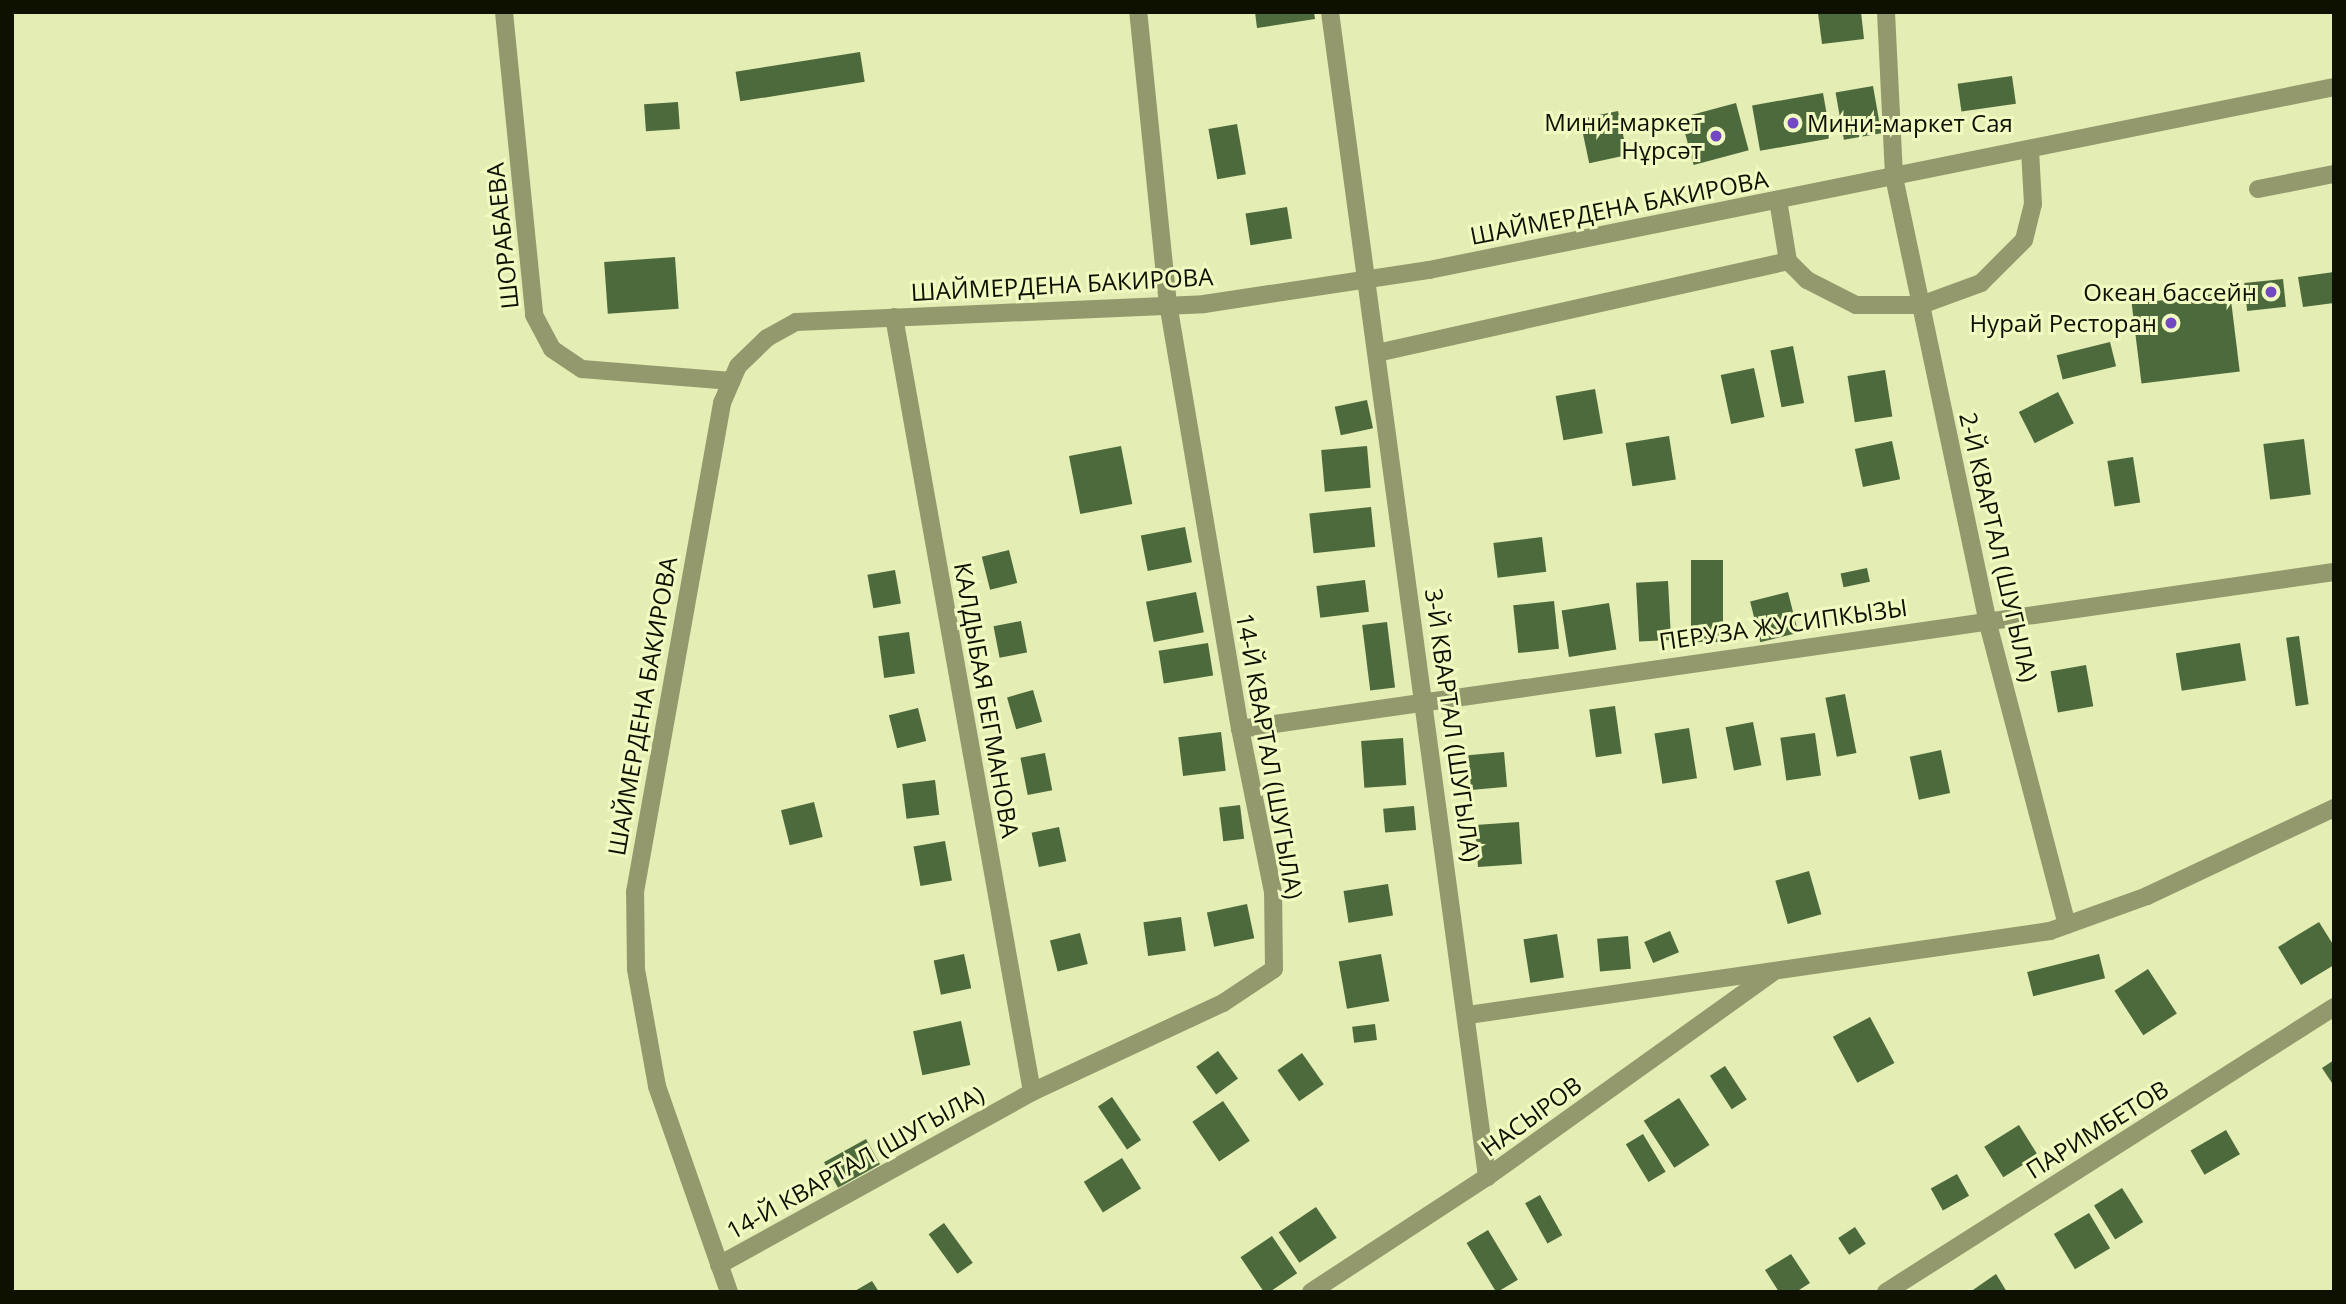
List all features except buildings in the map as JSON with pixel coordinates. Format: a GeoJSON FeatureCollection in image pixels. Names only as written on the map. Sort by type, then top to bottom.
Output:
{"type":"FeatureCollection","features":[{"type":"Feature","properties":{"kind":"street","name":"ШОРАБАЕВА"},"geometry":{"type":"LineString","coordinates":[[503,12],[534,315],[552,348],[582,369],[732,381]]}},
{"type":"Feature","properties":{"kind":"street","name":"14-Й КВАРТАЛ (ШУГЫЛА)"},"geometry":{"type":"LineString","coordinates":[[719,1265],[1032,1092],[1223,1003],[1274,969],[1273,892],[1240,729],[1168,305],[1138,12]]}},
{"type":"Feature","properties":{"kind":"street","name":"3-Й КВАРТАЛ (ШУГЫЛА)"},"geometry":{"type":"LineString","coordinates":[[1330,12],[1426,699],[1488,1177]]}},
{"type":"Feature","properties":{"kind":"street","name":"2-Й КВАРТАЛ (ШУГЫЛА)"},"geometry":{"type":"LineString","coordinates":[[1886,12],[1894,177],[1987,620],[2067,925]]}},
{"type":"Feature","properties":{"kind":"street","name":"ШАЙМЕРДЕНА БАКИРОВА"},"geometry":{"type":"LineString","coordinates":[[729,1292],[657,1086],[636,969],[635,892],[722,403],[738,366],[767,338],[796,322],[1168,305],[1366,279],[2030,151],[2334,87]]}},
{"type":"Feature","properties":{"kind":"street"},"geometry":{"type":"LineString","coordinates":[[1778,200],[1788,261],[1807,280],[1856,305],[1921,305],[1981,283],[2024,240],[2033,204],[2030,151]]}},
{"type":"Feature","properties":{"kind":"street"},"geometry":{"type":"LineString","coordinates":[[2258,189],[2334,174]]}},
{"type":"Feature","properties":{"kind":"street"},"geometry":{"type":"LineString","coordinates":[[1377,353],[1788,261]]}},
{"type":"Feature","properties":{"kind":"street","name":"КАЛДЫБАЯ БЕГМАНОВА"},"geometry":{"type":"LineString","coordinates":[[894,317],[1032,1092]]}},
{"type":"Feature","properties":{"kind":"street","name":"ПЕРУЗА ЖУСИПКЫЗЫ"},"geometry":{"type":"LineString","coordinates":[[1240,729],[1426,699],[2334,572]]}},
{"type":"Feature","properties":{"kind":"street"},"geometry":{"type":"LineString","coordinates":[[1468,1015],[1687,980],[1774,972],[2067,925],[2147,897],[2334,808]]}},
{"type":"Feature","properties":{"kind":"street","name":"НАСЫРОВ"},"geometry":{"type":"LineString","coordinates":[[1311,1292],[1488,1177],[1774,972]]}},
{"type":"Feature","properties":{"kind":"street","name":"ПАРИМБЕТОВ"},"geometry":{"type":"LineString","coordinates":[[1886,1292],[2334,1007]]}},
{"type":"Feature","properties":{"kind":"place","name":"Мини-маркет Сая"},"geometry":{"type":"Point","coordinates":[1793,123]}},
{"type":"Feature","properties":{"kind":"place","name":"Мини-маркет Нұрсәт"},"geometry":{"type":"Point","coordinates":[1716,136]}},
{"type":"Feature","properties":{"kind":"place","name":"Океан бассейн"},"geometry":{"type":"Point","coordinates":[2271,292]}},
{"type":"Feature","properties":{"kind":"place","name":"Нурай Ресторан"},"geometry":{"type":"Point","coordinates":[2171,323]}}]}
